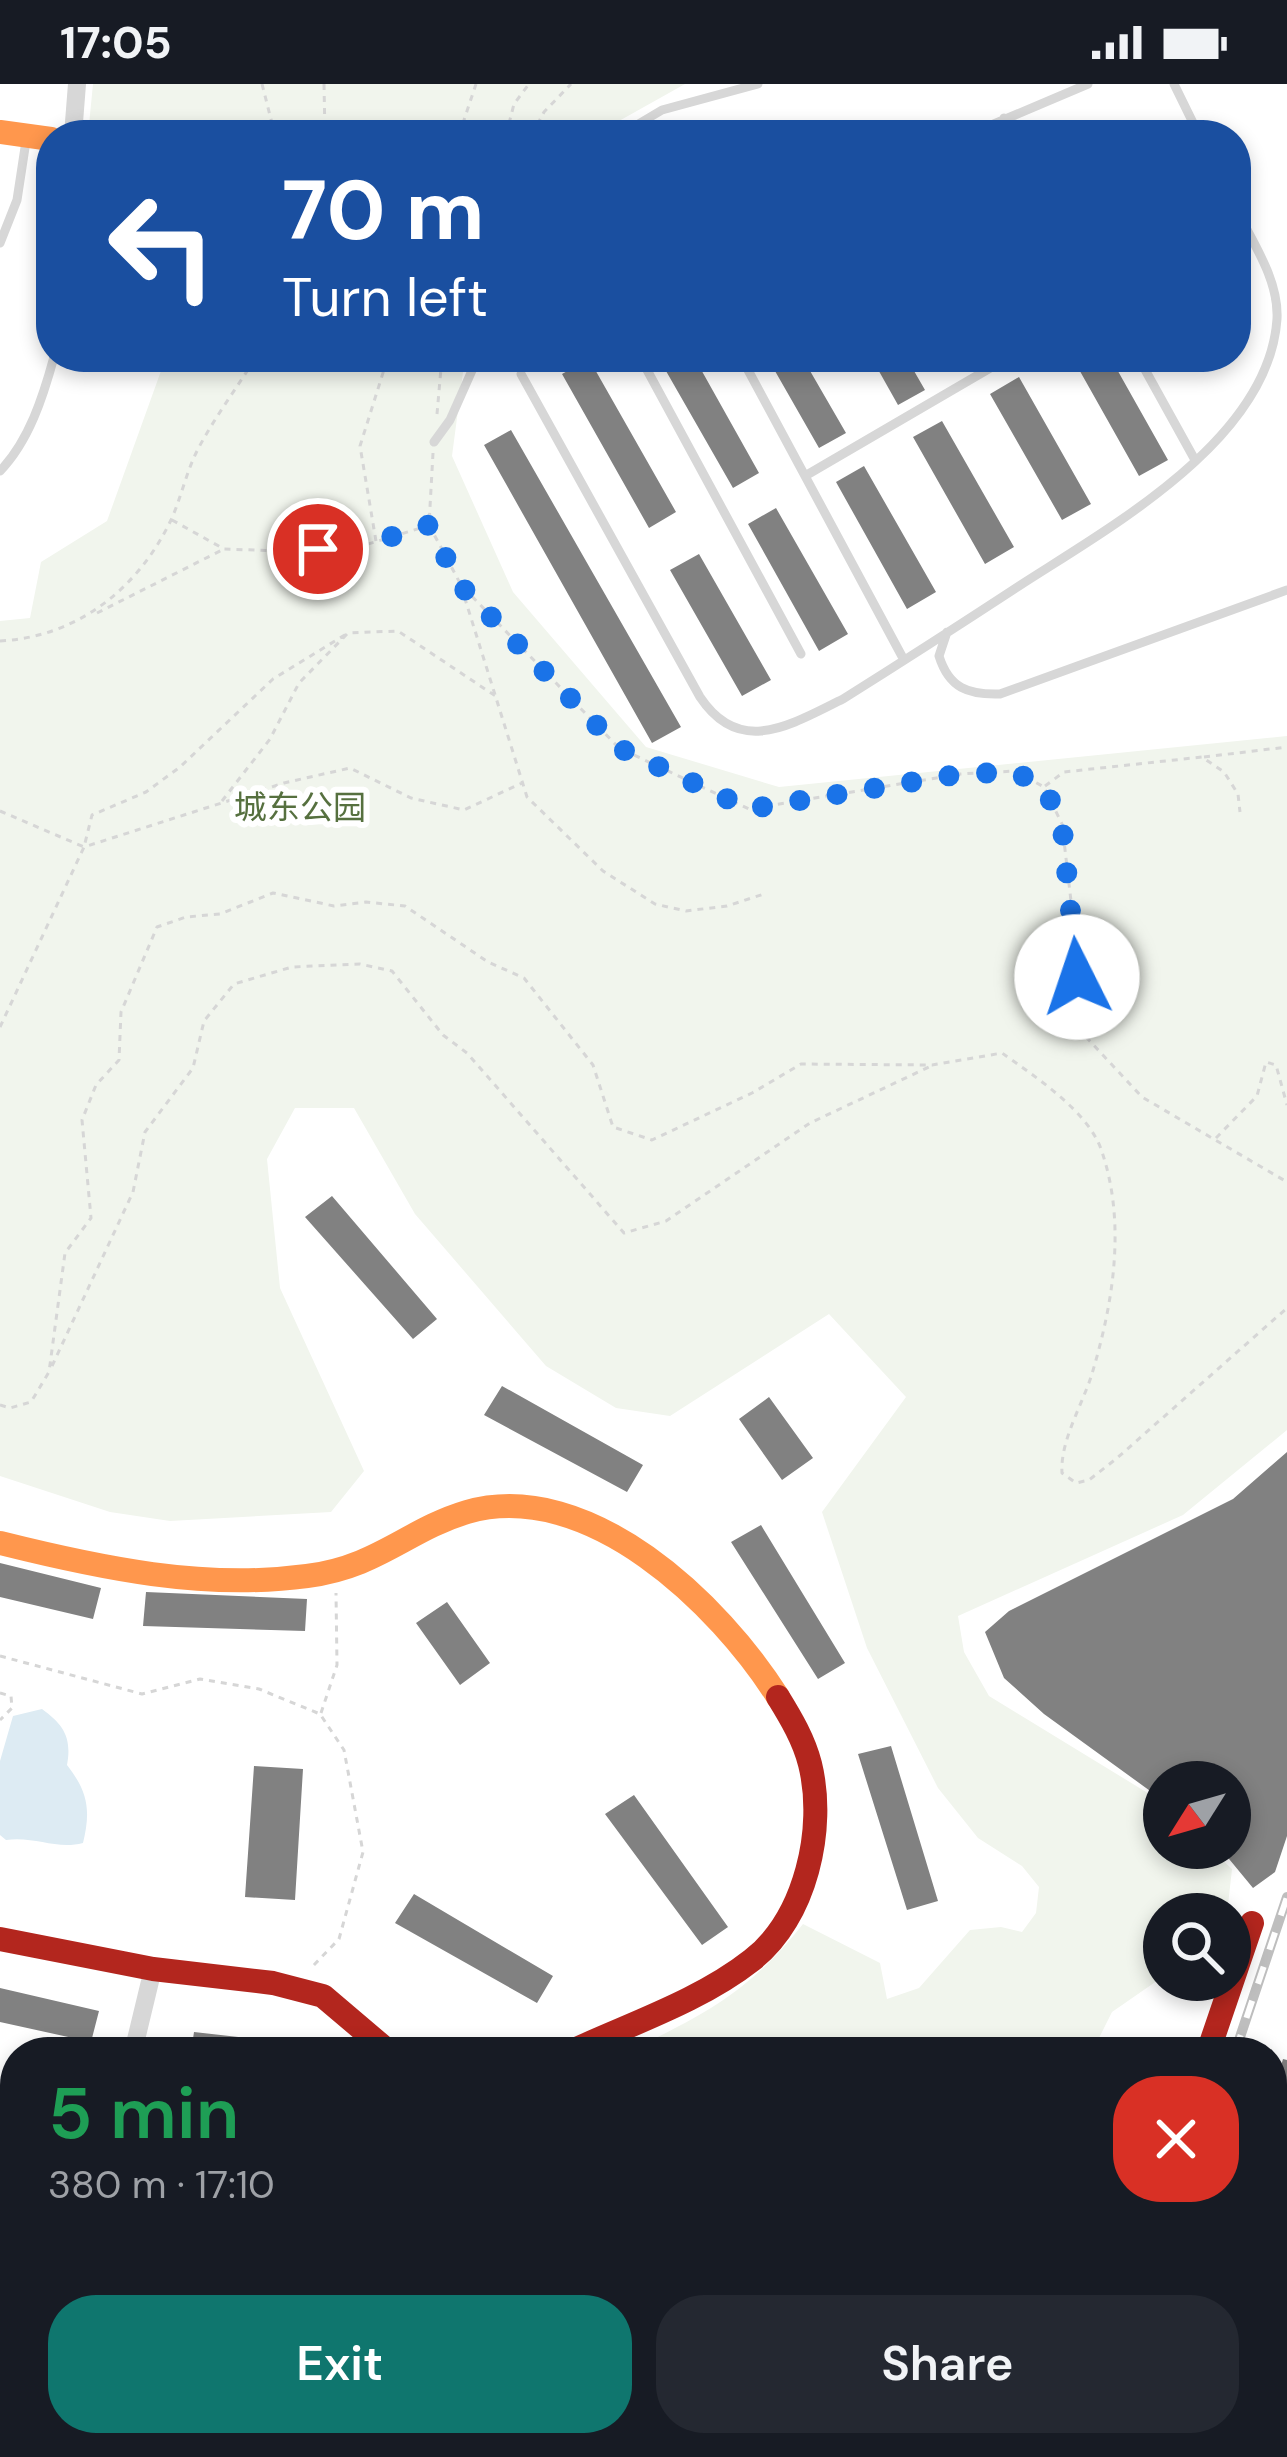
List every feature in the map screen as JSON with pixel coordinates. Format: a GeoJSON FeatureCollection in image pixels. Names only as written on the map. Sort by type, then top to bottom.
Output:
{"type":"FeatureCollection","features":[{"type":"Feature","properties":{"kind":"street"},"geometry":{"type":"LineString","coordinates":[[74,120],[77,84]]}},
{"type":"Feature","properties":{"kind":"street"},"geometry":{"type":"LineString","coordinates":[[0,133],[36,137]]}},
{"type":"Feature","properties":{"kind":"street"},"geometry":{"type":"LineString","coordinates":[[0,1543],[156,1574],[258,1580],[353,1568],[453,1516],[488,1508],[544,1511],[591,1528],[662,1568],[715,1612],[761,1670],[812,1760],[816,1820],[808,1874],[761,1954],[599,2037]]}},
{"type":"Feature","properties":{"kind":"street"},"geometry":{"type":"LineString","coordinates":[[1213,2037],[1252,1923]]}},
{"type":"Feature","properties":{"kind":"street"},"geometry":{"type":"LineString","coordinates":[[0,1939],[323,1996],[371,2037]]}},
{"type":"Feature","properties":{"kind":"street"},"geometry":{"type":"LineString","coordinates":[[137,2037],[153,1969]]}},
{"type":"Feature","properties":{"kind":"lane"},"geometry":{"type":"LineString","coordinates":[[645,120],[662,110],[758,84]]}},
{"type":"Feature","properties":{"kind":"lane"},"geometry":{"type":"LineString","coordinates":[[1000,120],[1088,84]]}},
{"type":"Feature","properties":{"kind":"lane"},"geometry":{"type":"LineString","coordinates":[[1174,84],[1192,120]]}},
{"type":"Feature","properties":{"kind":"lane"},"geometry":{"type":"LineString","coordinates":[[0,243],[36,146]]}},
{"type":"Feature","properties":{"kind":"lane"},"geometry":{"type":"LineString","coordinates":[[521,374],[716,720],[736,732],[755,732],[797,722],[904,660],[1127,516],[1195,460],[1228,427],[1267,366],[1282,318],[1274,286],[1251,239]]}},
{"type":"Feature","properties":{"kind":"lane"},"geometry":{"type":"LineString","coordinates":[[0,471],[14,458],[49,372]]}},
{"type":"Feature","properties":{"kind":"lane"},"geometry":{"type":"LineString","coordinates":[[434,442],[451,420],[472,372]]}},
{"type":"Feature","properties":{"kind":"lane"},"geometry":{"type":"LineString","coordinates":[[648,372],[801,654]]}},
{"type":"Feature","properties":{"kind":"lane"},"geometry":{"type":"LineString","coordinates":[[749,372],[904,660]]}},
{"type":"Feature","properties":{"kind":"lane"},"geometry":{"type":"LineString","coordinates":[[805,476],[983,372]]}},
{"type":"Feature","properties":{"kind":"lane"},"geometry":{"type":"LineString","coordinates":[[1146,372],[1195,460]]}},
{"type":"Feature","properties":{"kind":"lane"},"geometry":{"type":"LineString","coordinates":[[947,632],[939,656],[954,686],[976,694],[1000,694],[1287,590]]}},
{"type":"Feature","properties":{"kind":"path"},"geometry":{"type":"LineString","coordinates":[[262,84],[271,120]]}},
{"type":"Feature","properties":{"kind":"path"},"geometry":{"type":"LineString","coordinates":[[324,84],[325,120]]}},
{"type":"Feature","properties":{"kind":"path"},"geometry":{"type":"LineString","coordinates":[[465,120],[476,84]]}},
{"type":"Feature","properties":{"kind":"path"},"geometry":{"type":"LineString","coordinates":[[510,120],[514,104],[529,84]]}},
{"type":"Feature","properties":{"kind":"path"},"geometry":{"type":"LineString","coordinates":[[540,120],[571,84]]}},
{"type":"Feature","properties":{"kind":"path"},"geometry":{"type":"LineString","coordinates":[[94,615],[146,562],[171,519],[196,452],[247,372]]}},
{"type":"Feature","properties":{"kind":"path"},"geometry":{"type":"LineString","coordinates":[[376,541],[360,446],[383,372]]}},
{"type":"Feature","properties":{"kind":"path"},"geometry":{"type":"LineString","coordinates":[[441,372],[429,525],[460,585],[527,797],[604,871],[655,904],[686,911],[728,906],[764,894]]}},
{"type":"Feature","properties":{"kind":"path"},"geometry":{"type":"LineString","coordinates":[[171,519],[224,549]]}},
{"type":"Feature","properties":{"kind":"path"},"geometry":{"type":"LineString","coordinates":[[0,641],[30,639],[94,615],[224,549],[355,548],[429,525]]}},
{"type":"Feature","properties":{"kind":"path"},"geometry":{"type":"LineString","coordinates":[[460,585],[619,748],[749,809],[960,774],[1015,772],[1044,787],[1062,824],[1087,1038],[1142,1096],[1287,1182]]}},
{"type":"Feature","properties":{"kind":"path"},"geometry":{"type":"LineString","coordinates":[[0,1027],[84,847],[92,815],[146,792],[180,767],[273,679],[348,633],[398,631],[498,698]]}},
{"type":"Feature","properties":{"kind":"path"},"geometry":{"type":"LineString","coordinates":[[220,803],[270,739],[299,683],[348,633]]}},
{"type":"Feature","properties":{"kind":"path"},"geometry":{"type":"LineString","coordinates":[[1044,787],[1064,772],[1287,747]]}},
{"type":"Feature","properties":{"kind":"path"},"geometry":{"type":"LineString","coordinates":[[1202,757],[1224,772],[1238,794],[1240,812]]}},
{"type":"Feature","properties":{"kind":"path"},"geometry":{"type":"LineString","coordinates":[[0,811],[84,847],[350,768],[411,798],[464,810],[523,784]]}},
{"type":"Feature","properties":{"kind":"path"},"geometry":{"type":"LineString","coordinates":[[49,1372],[65,1253],[91,1218],[82,1120],[96,1085],[119,1060],[121,1012],[157,927],[185,917],[220,914],[273,893],[334,906],[366,902],[406,906],[488,962],[524,978],[593,1065],[613,1127],[652,1140],[752,1094],[801,1064],[932,1065],[1002,1053],[1058,1094],[1100,1146],[1116,1239],[1109,1318],[1077,1421],[1061,1455],[1062,1473],[1076,1483],[1090,1480],[1116,1460],[1287,1308]]}},
{"type":"Feature","properties":{"kind":"path"},"geometry":{"type":"LineString","coordinates":[[0,1406],[31,1402],[49,1372],[133,1192],[145,1132],[193,1068],[204,1022],[234,984],[292,967],[360,964],[392,971],[443,1035],[467,1053],[624,1233],[666,1221],[810,1123],[932,1065]]}},
{"type":"Feature","properties":{"kind":"path"},"geometry":{"type":"LineString","coordinates":[[1214,1141],[1257,1096],[1265,1062],[1276,1065],[1287,1105]]}},
{"type":"Feature","properties":{"kind":"path"},"geometry":{"type":"LineString","coordinates":[[320,1714],[337,1665],[333,1571]]}},
{"type":"Feature","properties":{"kind":"path"},"geometry":{"type":"LineString","coordinates":[[0,1656],[142,1694],[200,1678],[260,1689],[320,1714],[344,1750],[362,1852],[339,1939],[292,1988]]}},
{"type":"Feature","properties":{"kind":"path"},"geometry":{"type":"LineString","coordinates":[[0,1693],[11,1696],[12,1708],[0,1720]]}},
{"type":"Feature","properties":{"kind":"green space"},"geometry":{"type":"Polygon","coordinates":[[[93,84],[685,84],[621,120],[89,120],[93,84]]]}},
{"type":"Feature","properties":{"kind":"green space","name":"城东公园"},"geometry":{"type":"Polygon","coordinates":[[[161,372],[463,372],[452,456],[513,592],[646,747],[779,787],[1287,736],[1287,1430],[1183,1515],[958,1616],[964,1652],[989,1696],[1143,1790],[1143,1869],[1232,1869],[1229,1893],[1143,1893],[1143,1991],[1112,2012],[1100,2037],[657,2037],[743,1985],[803,1924],[880,1963],[887,1999],[919,1988],[970,1930],[1001,1927],[1022,1932],[1036,1913],[1039,1887],[1022,1866],[978,1838],[938,1788],[867,1648],[822,1512],[906,1397],[829,1314],[670,1416],[616,1408],[546,1366],[415,1214],[354,1108],[295,1108],[267,1159],[280,1288],[364,1471],[331,1512],[170,1521],[110,1512],[0,1476],[0,621],[30,618],[41,562],[107,521],[161,372]]]}},
{"type":"Feature","properties":{"kind":"shaded area"},"geometry":{"type":"Polygon","coordinates":[[[42,1709],[65,1733],[67,1765],[87,1811],[83,1843],[6,1840],[0,1835],[0,1761],[13,1716],[42,1709]]]}},
{"type":"Feature","properties":{"kind":"building"},"geometry":{"type":"Polygon","coordinates":[[[596,372],[676,512],[649,528],[562,374],[596,372]]]}},
{"type":"Feature","properties":{"kind":"building"},"geometry":{"type":"Polygon","coordinates":[[[667,372],[702,372],[759,473],[733,488],[667,372]]]}},
{"type":"Feature","properties":{"kind":"building"},"geometry":{"type":"Polygon","coordinates":[[[776,372],[811,372],[846,433],[819,448],[776,372]]]}},
{"type":"Feature","properties":{"kind":"building"},"geometry":{"type":"Polygon","coordinates":[[[879,372],[915,372],[925,390],[898,405],[879,372]]]}},
{"type":"Feature","properties":{"kind":"building"},"geometry":{"type":"Polygon","coordinates":[[[1080,372],[1118,372],[1168,460],[1139,476],[1080,372]]]}},
{"type":"Feature","properties":{"kind":"building"},"geometry":{"type":"Polygon","coordinates":[[[1019,377],[1091,504],[1062,520],[990,394],[1019,377]]]}},
{"type":"Feature","properties":{"kind":"building"},"geometry":{"type":"Polygon","coordinates":[[[942,421],[1014,547],[985,564],[913,437],[942,421]]]}},
{"type":"Feature","properties":{"kind":"building"},"geometry":{"type":"Polygon","coordinates":[[[511,430],[681,727],[652,743],[484,445],[511,430]]]}},
{"type":"Feature","properties":{"kind":"building"},"geometry":{"type":"Polygon","coordinates":[[[864,466],[936,592],[907,609],[836,482],[864,466]]]}},
{"type":"Feature","properties":{"kind":"building"},"geometry":{"type":"Polygon","coordinates":[[[776,508],[848,634],[819,651],[748,524],[776,508]]]}},
{"type":"Feature","properties":{"kind":"building"},"geometry":{"type":"Polygon","coordinates":[[[699,554],[771,680],[742,696],[670,570],[699,554]]]}},
{"type":"Feature","properties":{"kind":"building"},"geometry":{"type":"Polygon","coordinates":[[[332,1196],[437,1319],[413,1339],[305,1217],[332,1196]]]}},
{"type":"Feature","properties":{"kind":"building"},"geometry":{"type":"Polygon","coordinates":[[[502,1386],[643,1465],[627,1492],[484,1415],[502,1386]]]}},
{"type":"Feature","properties":{"kind":"building"},"geometry":{"type":"Polygon","coordinates":[[[769,1397],[813,1458],[782,1480],[739,1419],[769,1397]]]}},
{"type":"Feature","properties":{"kind":"building"},"geometry":{"type":"Polygon","coordinates":[[[1287,1452],[1287,1836],[1275,1872],[1253,1888],[1237,1869],[1251,1869],[1251,1761],[1143,1761],[1143,1786],[1044,1714],[1004,1678],[985,1632],[1009,1611],[1233,1499],[1287,1452]]]}},
{"type":"Feature","properties":{"kind":"building"},"geometry":{"type":"Polygon","coordinates":[[[761,1525],[845,1663],[818,1679],[731,1542],[761,1525]]]}},
{"type":"Feature","properties":{"kind":"building"},"geometry":{"type":"Polygon","coordinates":[[[0,1563],[101,1588],[93,1619],[0,1597],[0,1563]]]}},
{"type":"Feature","properties":{"kind":"building"},"geometry":{"type":"Polygon","coordinates":[[[146,1592],[307,1599],[305,1631],[143,1626],[146,1592]]]}},
{"type":"Feature","properties":{"kind":"building"},"geometry":{"type":"Polygon","coordinates":[[[447,1602],[490,1663],[460,1685],[416,1623],[447,1602]]]}},
{"type":"Feature","properties":{"kind":"building"},"geometry":{"type":"Polygon","coordinates":[[[891,1746],[938,1901],[907,1910],[858,1754],[891,1746]]]}},
{"type":"Feature","properties":{"kind":"building"},"geometry":{"type":"Polygon","coordinates":[[[254,1766],[303,1769],[295,1900],[245,1897],[254,1766]]]}},
{"type":"Feature","properties":{"kind":"building"},"geometry":{"type":"Polygon","coordinates":[[[634,1795],[728,1927],[702,1945],[605,1814],[634,1795]]]}},
{"type":"Feature","properties":{"kind":"building"},"geometry":{"type":"Polygon","coordinates":[[[414,1894],[553,1976],[537,2003],[395,1923],[414,1894]]]}},
{"type":"Feature","properties":{"kind":"building"},"geometry":{"type":"Polygon","coordinates":[[[0,1988],[99,2011],[92,2037],[68,2037],[0,2022],[0,1988]]]}},
{"type":"Feature","properties":{"kind":"building"},"geometry":{"type":"Polygon","coordinates":[[[194,2032],[238,2037],[193,2037],[194,2032]]]}},
{"type":"Feature","properties":{"kind":"railway"},"geometry":{"type":"LineString","coordinates":[[1240,2037],[1287,1897]]}},
{"type":"Feature","properties":{"kind":"traffic: slow"},"geometry":{"type":"LineString","coordinates":[[0,132],[36,137]]}},
{"type":"Feature","properties":{"kind":"traffic: slow"},"geometry":{"type":"LineString","coordinates":[[0,1543],[152,1574],[268,1580],[354,1565],[467,1512],[513,1506],[559,1513],[604,1531],[686,1589],[722,1624],[778,1697]]}},
{"type":"Feature","properties":{"kind":"traffic: jam"},"geometry":{"type":"LineString","coordinates":[[604,2037],[732,1975],[771,1942],[786,1921],[807,1870],[815,1816],[807,1755],[778,1697]]}},
{"type":"Feature","properties":{"kind":"traffic: jam"},"geometry":{"type":"LineString","coordinates":[[1213,2037],[1252,1923]]}},
{"type":"Feature","properties":{"kind":"traffic: jam"},"geometry":{"type":"LineString","coordinates":[[0,1939],[153,1969],[273,1983],[323,1996],[371,2037]]}},
{"type":"Feature","properties":{"kind":"route"},"geometry":{"type":"LineString","coordinates":[[318,549],[355,548],[429,525],[460,585],[619,748],[749,809],[960,774],[1015,772],[1044,787],[1062,824],[1077,977]]}}]}
